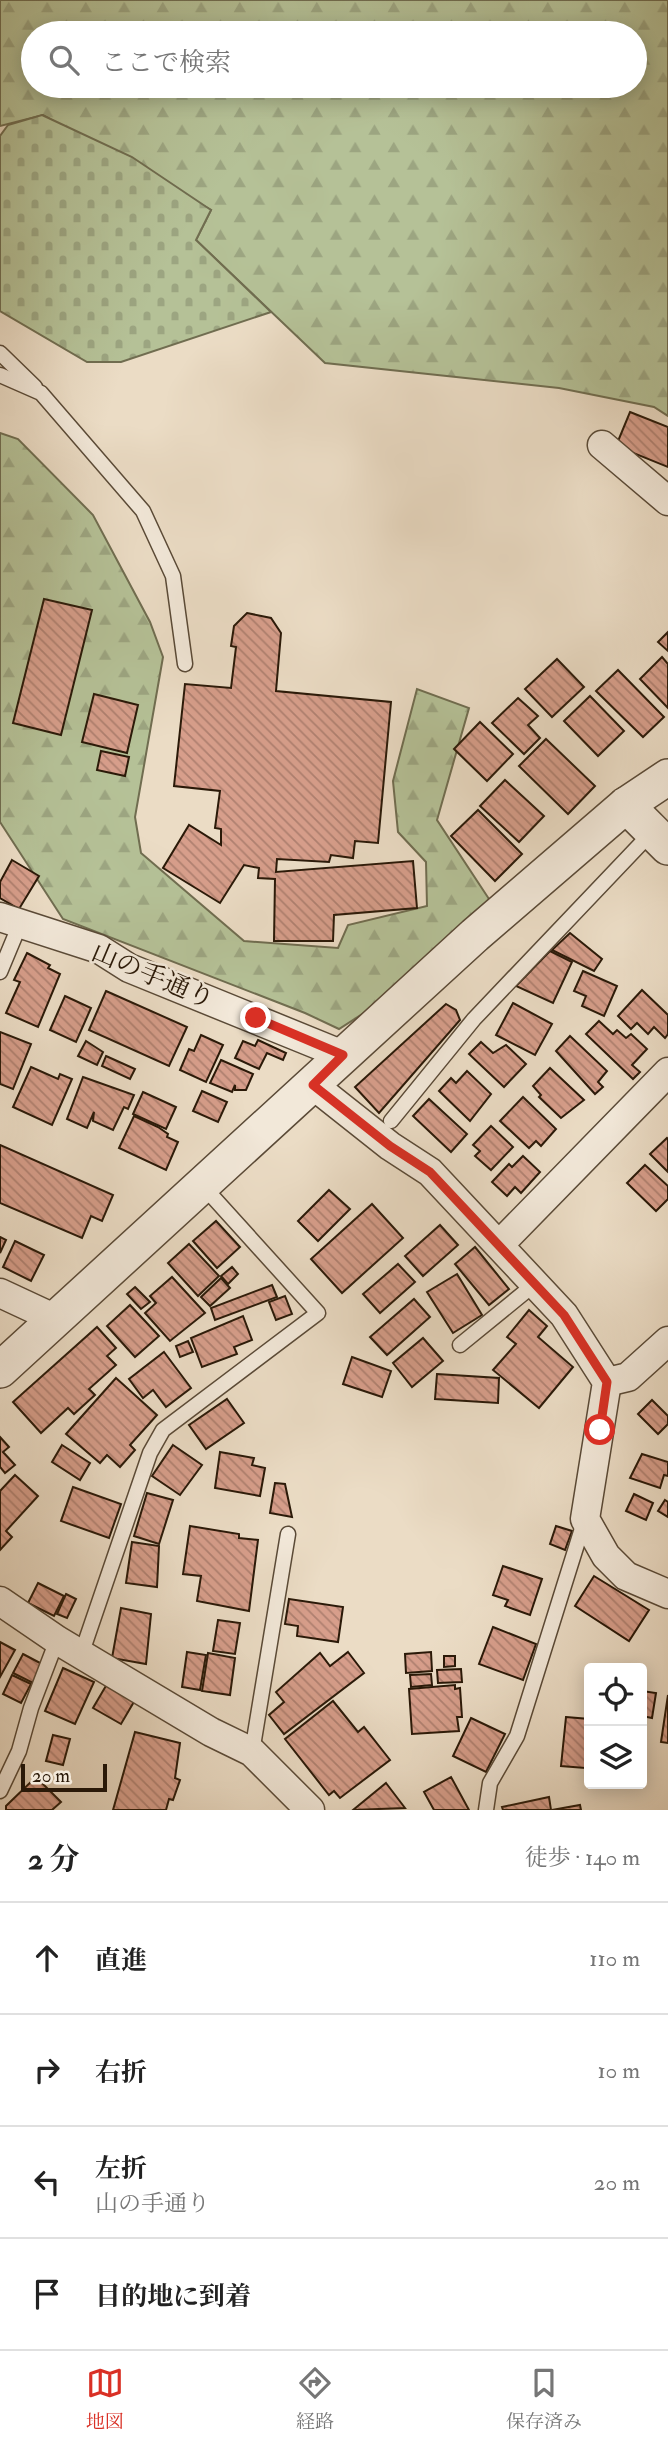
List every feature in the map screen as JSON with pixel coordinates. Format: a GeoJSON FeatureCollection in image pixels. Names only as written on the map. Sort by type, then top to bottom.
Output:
{"type":"FeatureCollection","features":[{"type":"Feature","properties":{"kind":"street"},"geometry":{"type":"LineString","coordinates":[[602,445],[668,501]]}},
{"type":"Feature","properties":{"kind":"street"},"geometry":{"type":"LineString","coordinates":[[0,1370],[58,1320],[343,1055],[626,805],[668,777]]}},
{"type":"Feature","properties":{"kind":"street"},"geometry":{"type":"LineString","coordinates":[[626,805],[660,840]]}},
{"type":"Feature","properties":{"kind":"street","name":"山の手通り"},"geometry":{"type":"LineString","coordinates":[[10,921],[99,949],[129,968],[343,1055]]}},
{"type":"Feature","properties":{"kind":"street"},"geometry":{"type":"LineString","coordinates":[[500,1244],[668,1072]]}},
{"type":"Feature","properties":{"kind":"street"},"geometry":{"type":"LineString","coordinates":[[313,1085],[384,1129],[500,1244],[564,1315],[607,1382],[585,1518],[606,1556],[626,1576],[668,1594]]}},
{"type":"Feature","properties":{"kind":"street"},"geometry":{"type":"LineString","coordinates":[[0,1293],[58,1320]]}},
{"type":"Feature","properties":{"kind":"street"},"geometry":{"type":"LineString","coordinates":[[607,1382],[628,1377],[668,1342]]}},
{"type":"Feature","properties":{"kind":"street"},"geometry":{"type":"LineString","coordinates":[[0,1601],[81,1655],[211,1732],[252,1752],[310,1810]]}},
{"type":"Feature","properties":{"kind":"lane"},"geometry":{"type":"LineString","coordinates":[[0,353],[41,393],[143,511],[173,576],[185,664]]}},
{"type":"Feature","properties":{"kind":"lane"},"geometry":{"type":"LineString","coordinates":[[0,375],[41,393]]}},
{"type":"Feature","properties":{"kind":"lane"},"geometry":{"type":"LineString","coordinates":[[384,1129],[474,1019],[660,840]]}},
{"type":"Feature","properties":{"kind":"lane"},"geometry":{"type":"LineString","coordinates":[[0,972],[10,921]]}},
{"type":"Feature","properties":{"kind":"lane"},"geometry":{"type":"LineString","coordinates":[[81,1655],[150,1453],[163,1430],[318,1312],[203,1186]]}},
{"type":"Feature","properties":{"kind":"lane"},"geometry":{"type":"LineString","coordinates":[[460,1345],[536,1283]]}},
{"type":"Feature","properties":{"kind":"lane"},"geometry":{"type":"LineString","coordinates":[[486,1810],[489,1783],[517,1736],[585,1518]]}},
{"type":"Feature","properties":{"kind":"lane"},"geometry":{"type":"LineString","coordinates":[[252,1752],[289,1534]]}},
{"type":"Feature","properties":{"kind":"lane"},"geometry":{"type":"LineString","coordinates":[[0,1791],[19,1751],[31,1708],[57,1640]]}},
{"type":"Feature","properties":{"kind":"green space"},"geometry":{"type":"Polygon","coordinates":[[[0,0],[668,0],[668,416],[654,407],[559,388],[325,363],[196,240],[211,210],[43,115],[0,126],[0,0]]]}},
{"type":"Feature","properties":{"kind":"green space"},"geometry":{"type":"Polygon","coordinates":[[[42,115],[132,157],[211,210],[196,240],[271,312],[121,362],[87,362],[0,311],[0,136],[8,125],[42,115]]]}},
{"type":"Feature","properties":{"kind":"green space"},"geometry":{"type":"Polygon","coordinates":[[[0,433],[18,439],[93,515],[150,622],[163,657],[135,817],[141,853],[244,941],[338,948],[348,925],[427,906],[426,862],[398,832],[393,781],[417,689],[469,708],[437,820],[491,902],[381,1002],[339,1029],[305,1013],[63,919],[0,822],[0,433]]]}},
{"type":"Feature","properties":{"kind":"building"},"geometry":{"type":"Polygon","coordinates":[[[630,412],[668,427],[668,467],[616,446],[630,412]]]}},
{"type":"Feature","properties":{"kind":"building"},"geometry":{"type":"Polygon","coordinates":[[[44,599],[92,610],[61,735],[13,723],[44,599]]]}},
{"type":"Feature","properties":{"kind":"building"},"geometry":{"type":"Polygon","coordinates":[[[247,613],[271,618],[281,633],[276,691],[391,702],[378,843],[355,841],[353,858],[331,855],[329,862],[277,859],[276,872],[413,861],[417,908],[334,915],[333,941],[274,941],[275,879],[258,878],[259,868],[244,865],[220,903],[163,868],[189,825],[221,845],[221,829],[215,828],[220,791],[174,786],[185,684],[231,688],[236,647],[231,646],[234,626],[247,613]]]}},
{"type":"Feature","properties":{"kind":"building"},"geometry":{"type":"Polygon","coordinates":[[[668,632],[668,651],[658,642],[668,632]]]}},
{"type":"Feature","properties":{"kind":"building"},"geometry":{"type":"Polygon","coordinates":[[[662,657],[668,664],[668,708],[640,679],[662,657]]]}},
{"type":"Feature","properties":{"kind":"building"},"geometry":{"type":"Polygon","coordinates":[[[557,659],[584,687],[552,717],[525,689],[557,659]]]}},
{"type":"Feature","properties":{"kind":"building"},"geometry":{"type":"Polygon","coordinates":[[[618,670],[664,717],[643,737],[596,691],[618,670]]]}},
{"type":"Feature","properties":{"kind":"building"},"geometry":{"type":"Polygon","coordinates":[[[94,694],[138,705],[127,753],[82,742],[94,694]]]}},
{"type":"Feature","properties":{"kind":"building"},"geometry":{"type":"Polygon","coordinates":[[[590,696],[624,731],[598,756],[564,721],[590,696]]]}},
{"type":"Feature","properties":{"kind":"building"},"geometry":{"type":"Polygon","coordinates":[[[518,698],[538,716],[528,725],[540,738],[524,754],[492,723],[518,698]]]}},
{"type":"Feature","properties":{"kind":"building"},"geometry":{"type":"Polygon","coordinates":[[[480,722],[513,754],[487,781],[454,749],[480,722]]]}},
{"type":"Feature","properties":{"kind":"building"},"geometry":{"type":"Polygon","coordinates":[[[546,739],[595,786],[568,814],[519,766],[546,739]]]}},
{"type":"Feature","properties":{"kind":"building"},"geometry":{"type":"Polygon","coordinates":[[[101,751],[129,757],[125,776],[97,770],[101,751]]]}},
{"type":"Feature","properties":{"kind":"building"},"geometry":{"type":"Polygon","coordinates":[[[505,780],[544,816],[519,842],[480,806],[505,780]]]}},
{"type":"Feature","properties":{"kind":"building"},"geometry":{"type":"Polygon","coordinates":[[[478,810],[522,854],[495,881],[451,836],[478,810]]]}},
{"type":"Feature","properties":{"kind":"building"},"geometry":{"type":"Polygon","coordinates":[[[12,860],[39,876],[19,909],[0,898],[0,882],[12,860]]]}},
{"type":"Feature","properties":{"kind":"building"},"geometry":{"type":"Polygon","coordinates":[[[570,933],[602,959],[594,971],[552,950],[570,933]]]}},
{"type":"Feature","properties":{"kind":"building"},"geometry":{"type":"Polygon","coordinates":[[[550,951],[572,962],[553,1003],[516,986],[550,951]]]}},
{"type":"Feature","properties":{"kind":"building"},"geometry":{"type":"Polygon","coordinates":[[[27,953],[50,965],[48,968],[60,974],[38,1027],[6,1013],[20,982],[14,980],[27,953]]]}},
{"type":"Feature","properties":{"kind":"building"},"geometry":{"type":"Polygon","coordinates":[[[583,971],[617,986],[604,1016],[582,1006],[586,996],[574,991],[583,971]]]}},
{"type":"Feature","properties":{"kind":"building"},"geometry":{"type":"Polygon","coordinates":[[[642,990],[668,1015],[668,1034],[665,1038],[654,1027],[648,1034],[637,1023],[631,1029],[618,1016],[642,990]]]}},
{"type":"Feature","properties":{"kind":"building"},"geometry":{"type":"Polygon","coordinates":[[[106,991],[187,1027],[169,1066],[89,1030],[106,991]]]}},
{"type":"Feature","properties":{"kind":"building"},"geometry":{"type":"Polygon","coordinates":[[[65,996],[91,1008],[76,1042],[50,1030],[65,996]]]}},
{"type":"Feature","properties":{"kind":"building"},"geometry":{"type":"Polygon","coordinates":[[[513,1003],[552,1024],[535,1055],[496,1035],[513,1003]]]}},
{"type":"Feature","properties":{"kind":"building"},"geometry":{"type":"Polygon","coordinates":[[[446,1004],[456,1010],[460,1020],[379,1113],[355,1087],[446,1004]]]}},
{"type":"Feature","properties":{"kind":"building"},"geometry":{"type":"Polygon","coordinates":[[[599,1021],[613,1034],[617,1030],[626,1038],[631,1034],[647,1049],[632,1065],[640,1072],[633,1079],[586,1034],[599,1021]]]}},
{"type":"Feature","properties":{"kind":"building"},"geometry":{"type":"Polygon","coordinates":[[[0,1032],[31,1044],[13,1089],[0,1084],[0,1032]]]}},
{"type":"Feature","properties":{"kind":"building"},"geometry":{"type":"Polygon","coordinates":[[[201,1035],[223,1045],[206,1082],[180,1070],[189,1049],[194,1051],[201,1035]]]}},
{"type":"Feature","properties":{"kind":"building"},"geometry":{"type":"Polygon","coordinates":[[[570,1036],[607,1071],[598,1082],[603,1087],[595,1094],[556,1051],[570,1036]]]}},
{"type":"Feature","properties":{"kind":"building"},"geometry":{"type":"Polygon","coordinates":[[[258,1040],[286,1053],[283,1060],[267,1053],[259,1069],[235,1058],[243,1041],[255,1046],[258,1040]]]}},
{"type":"Feature","properties":{"kind":"building"},"geometry":{"type":"Polygon","coordinates":[[[86,1041],[103,1052],[97,1065],[78,1056],[86,1041]]]}},
{"type":"Feature","properties":{"kind":"building"},"geometry":{"type":"Polygon","coordinates":[[[481,1042],[493,1053],[506,1045],[526,1064],[504,1087],[469,1054],[481,1042]]]}},
{"type":"Feature","properties":{"kind":"building"},"geometry":{"type":"Polygon","coordinates":[[[106,1056],[135,1069],[130,1079],[102,1066],[106,1056]]]}},
{"type":"Feature","properties":{"kind":"building"},"geometry":{"type":"Polygon","coordinates":[[[221,1060],[253,1074],[246,1090],[235,1090],[235,1085],[232,1092],[210,1083],[221,1060]]]}},
{"type":"Feature","properties":{"kind":"building"},"geometry":{"type":"Polygon","coordinates":[[[31,1067],[58,1079],[60,1074],[72,1079],[52,1125],[13,1107],[31,1067]]]}},
{"type":"Feature","properties":{"kind":"building"},"geometry":{"type":"Polygon","coordinates":[[[550,1068],[584,1100],[561,1118],[539,1097],[541,1095],[533,1086],[550,1068]]]}},
{"type":"Feature","properties":{"kind":"building"},"geometry":{"type":"Polygon","coordinates":[[[467,1071],[491,1094],[470,1121],[439,1091],[451,1078],[456,1083],[467,1071]]]}},
{"type":"Feature","properties":{"kind":"building"},"geometry":{"type":"Polygon","coordinates":[[[83,1077],[134,1095],[128,1109],[124,1107],[113,1130],[93,1121],[94,1112],[87,1128],[67,1119],[83,1077]]]}},
{"type":"Feature","properties":{"kind":"building"},"geometry":{"type":"Polygon","coordinates":[[[202,1091],[227,1102],[218,1122],[193,1111],[202,1091]]]}},
{"type":"Feature","properties":{"kind":"building"},"geometry":{"type":"Polygon","coordinates":[[[143,1092],[176,1107],[166,1129],[133,1114],[143,1092]]]}},
{"type":"Feature","properties":{"kind":"building"},"geometry":{"type":"Polygon","coordinates":[[[523,1097],[556,1129],[541,1146],[536,1141],[529,1148],[500,1121],[523,1097]]]}},
{"type":"Feature","properties":{"kind":"building"},"geometry":{"type":"Polygon","coordinates":[[[429,1099],[467,1134],[451,1152],[413,1116],[429,1099]]]}},
{"type":"Feature","properties":{"kind":"building"},"geometry":{"type":"Polygon","coordinates":[[[134,1116],[158,1127],[168,1134],[167,1137],[178,1142],[166,1170],[119,1148],[134,1116]]]}},
{"type":"Feature","properties":{"kind":"building"},"geometry":{"type":"Polygon","coordinates":[[[491,1126],[513,1147],[491,1170],[475,1156],[480,1151],[473,1145],[491,1126]]]}},
{"type":"Feature","properties":{"kind":"building"},"geometry":{"type":"Polygon","coordinates":[[[668,1139],[668,1172],[650,1154],[668,1139]]]}},
{"type":"Feature","properties":{"kind":"building"},"geometry":{"type":"Polygon","coordinates":[[[0,1145],[113,1195],[102,1221],[91,1216],[82,1238],[0,1203],[0,1145]]]}},
{"type":"Feature","properties":{"kind":"building"},"geometry":{"type":"Polygon","coordinates":[[[523,1156],[540,1172],[521,1193],[515,1187],[507,1196],[492,1182],[509,1164],[512,1167],[523,1156]]]}},
{"type":"Feature","properties":{"kind":"building"},"geometry":{"type":"Polygon","coordinates":[[[645,1165],[668,1186],[668,1199],[656,1211],[627,1183],[645,1165]]]}},
{"type":"Feature","properties":{"kind":"building"},"geometry":{"type":"Polygon","coordinates":[[[329,1190],[350,1209],[318,1241],[298,1221],[329,1190]]]}},
{"type":"Feature","properties":{"kind":"building"},"geometry":{"type":"Polygon","coordinates":[[[372,1204],[403,1238],[342,1293],[311,1259],[372,1204]]]}},
{"type":"Feature","properties":{"kind":"building"},"geometry":{"type":"Polygon","coordinates":[[[216,1221],[240,1247],[217,1268],[193,1241],[216,1221]]]}},
{"type":"Feature","properties":{"kind":"building"},"geometry":{"type":"Polygon","coordinates":[[[440,1225],[458,1245],[423,1276],[405,1256],[440,1225]]]}},
{"type":"Feature","properties":{"kind":"building"},"geometry":{"type":"Polygon","coordinates":[[[0,1237],[6,1240],[0,1253],[0,1237]]]}},
{"type":"Feature","properties":{"kind":"building"},"geometry":{"type":"Polygon","coordinates":[[[15,1241],[44,1255],[31,1281],[3,1267],[15,1241]]]}},
{"type":"Feature","properties":{"kind":"building"},"geometry":{"type":"Polygon","coordinates":[[[189,1244],[219,1276],[198,1296],[168,1263],[189,1244]]]}},
{"type":"Feature","properties":{"kind":"building"},"geometry":{"type":"Polygon","coordinates":[[[475,1247],[509,1289],[489,1305],[455,1264],[475,1247]]]}},
{"type":"Feature","properties":{"kind":"building"},"geometry":{"type":"Polygon","coordinates":[[[398,1264],[415,1282],[380,1313],[363,1294],[398,1264]]]}},
{"type":"Feature","properties":{"kind":"building"},"geometry":{"type":"Polygon","coordinates":[[[232,1267],[238,1274],[228,1284],[221,1276],[232,1267]]]}},
{"type":"Feature","properties":{"kind":"building"},"geometry":{"type":"Polygon","coordinates":[[[457,1274],[482,1315],[453,1333],[427,1292],[457,1274]]]}},
{"type":"Feature","properties":{"kind":"building"},"geometry":{"type":"Polygon","coordinates":[[[172,1277],[205,1313],[170,1341],[145,1313],[156,1303],[150,1296],[172,1277]]]}},
{"type":"Feature","properties":{"kind":"building"},"geometry":{"type":"Polygon","coordinates":[[[221,1278],[230,1288],[210,1306],[201,1297],[221,1278]]]}},
{"type":"Feature","properties":{"kind":"building"},"geometry":{"type":"Polygon","coordinates":[[[272,1285],[277,1297],[215,1320],[211,1308],[272,1285]]]}},
{"type":"Feature","properties":{"kind":"building"},"geometry":{"type":"Polygon","coordinates":[[[135,1287],[150,1302],[141,1309],[127,1294],[135,1287]]]}},
{"type":"Feature","properties":{"kind":"building"},"geometry":{"type":"Polygon","coordinates":[[[285,1296],[292,1314],[276,1320],[269,1302],[285,1296]]]}},
{"type":"Feature","properties":{"kind":"building"},"geometry":{"type":"Polygon","coordinates":[[[414,1299],[430,1317],[387,1355],[370,1337],[414,1299]]]}},
{"type":"Feature","properties":{"kind":"building"},"geometry":{"type":"Polygon","coordinates":[[[130,1305],[159,1336],[135,1357],[107,1326],[130,1305]]]}},
{"type":"Feature","properties":{"kind":"building"},"geometry":{"type":"Polygon","coordinates":[[[529,1310],[547,1326],[538,1337],[573,1367],[539,1408],[493,1370],[516,1344],[507,1337],[529,1310]]]}},
{"type":"Feature","properties":{"kind":"building"},"geometry":{"type":"Polygon","coordinates":[[[243,1316],[252,1340],[234,1347],[237,1354],[202,1367],[191,1338],[243,1316]]]}},
{"type":"Feature","properties":{"kind":"building"},"geometry":{"type":"Polygon","coordinates":[[[97,1327],[116,1348],[107,1356],[116,1365],[89,1389],[95,1395],[74,1414],[68,1408],[41,1433],[13,1402],[97,1327]]]}},
{"type":"Feature","properties":{"kind":"building"},"geometry":{"type":"Polygon","coordinates":[[[423,1338],[443,1361],[412,1387],[393,1363],[423,1338]]]}},
{"type":"Feature","properties":{"kind":"building"},"geometry":{"type":"Polygon","coordinates":[[[188,1341],[193,1352],[180,1357],[176,1346],[188,1341]]]}},
{"type":"Feature","properties":{"kind":"building"},"geometry":{"type":"Polygon","coordinates":[[[164,1352],[191,1388],[166,1407],[153,1390],[143,1398],[129,1379],[164,1352]]]}},
{"type":"Feature","properties":{"kind":"building"},"geometry":{"type":"Polygon","coordinates":[[[352,1357],[391,1371],[382,1397],[343,1384],[352,1357]]]}},
{"type":"Feature","properties":{"kind":"building"},"geometry":{"type":"Polygon","coordinates":[[[437,1374],[499,1378],[498,1403],[435,1399],[437,1374]]]}},
{"type":"Feature","properties":{"kind":"building"},"geometry":{"type":"Polygon","coordinates":[[[116,1378],[157,1415],[130,1445],[135,1450],[120,1467],[107,1455],[100,1463],[66,1434],[116,1378]]]}},
{"type":"Feature","properties":{"kind":"building"},"geometry":{"type":"Polygon","coordinates":[[[227,1399],[244,1423],[206,1449],[189,1425],[227,1399]]]}},
{"type":"Feature","properties":{"kind":"building"},"geometry":{"type":"Polygon","coordinates":[[[652,1400],[668,1416],[668,1424],[658,1434],[638,1414],[652,1400]]]}},
{"type":"Feature","properties":{"kind":"building"},"geometry":{"type":"Polygon","coordinates":[[[0,1437],[9,1447],[3,1452],[15,1465],[5,1473],[0,1467],[0,1437]]]}},
{"type":"Feature","properties":{"kind":"building"},"geometry":{"type":"Polygon","coordinates":[[[62,1445],[90,1463],[80,1480],[52,1462],[62,1445]]]}},
{"type":"Feature","properties":{"kind":"building"},"geometry":{"type":"Polygon","coordinates":[[[173,1445],[202,1465],[180,1495],[152,1476],[173,1445]]]}},
{"type":"Feature","properties":{"kind":"building"},"geometry":{"type":"Polygon","coordinates":[[[220,1452],[254,1458],[252,1465],[265,1468],[260,1496],[215,1488],[220,1452]]]}},
{"type":"Feature","properties":{"kind":"building"},"geometry":{"type":"Polygon","coordinates":[[[642,1454],[668,1462],[668,1476],[664,1475],[660,1488],[630,1478],[642,1454]]]}},
{"type":"Feature","properties":{"kind":"building"},"geometry":{"type":"Polygon","coordinates":[[[15,1475],[38,1496],[6,1531],[12,1537],[0,1550],[0,1491],[15,1475]]]}},
{"type":"Feature","properties":{"kind":"building"},"geometry":{"type":"Polygon","coordinates":[[[275,1483],[285,1484],[292,1517],[270,1513],[275,1483]]]}},
{"type":"Feature","properties":{"kind":"building"},"geometry":{"type":"Polygon","coordinates":[[[73,1487],[121,1504],[109,1538],[61,1521],[73,1487]]]}},
{"type":"Feature","properties":{"kind":"building"},"geometry":{"type":"Polygon","coordinates":[[[147,1493],[173,1500],[159,1544],[134,1536],[147,1493]]]}},
{"type":"Feature","properties":{"kind":"building"},"geometry":{"type":"Polygon","coordinates":[[[634,1494],[653,1503],[646,1520],[626,1511],[634,1494]]]}},
{"type":"Feature","properties":{"kind":"building"},"geometry":{"type":"Polygon","coordinates":[[[665,1500],[668,1502],[668,1517],[658,1511],[665,1500]]]}},
{"type":"Feature","properties":{"kind":"building"},"geometry":{"type":"Polygon","coordinates":[[[190,1526],[258,1540],[249,1611],[197,1601],[201,1576],[183,1574],[190,1526]]]}},
{"type":"Feature","properties":{"kind":"building"},"geometry":{"type":"Polygon","coordinates":[[[556,1526],[572,1531],[565,1550],[550,1544],[556,1526]]]}},
{"type":"Feature","properties":{"kind":"building"},"geometry":{"type":"Polygon","coordinates":[[[132,1542],[159,1546],[157,1587],[126,1583],[132,1542]]]}},
{"type":"Feature","properties":{"kind":"building"},"geometry":{"type":"Polygon","coordinates":[[[503,1566],[542,1579],[530,1615],[505,1606],[508,1600],[493,1595],[503,1566]]]}},
{"type":"Feature","properties":{"kind":"building"},"geometry":{"type":"Polygon","coordinates":[[[594,1576],[649,1610],[629,1641],[575,1606],[594,1576]]]}},
{"type":"Feature","properties":{"kind":"building"},"geometry":{"type":"Polygon","coordinates":[[[38,1583],[64,1596],[54,1616],[28,1603],[38,1583]]]}},
{"type":"Feature","properties":{"kind":"building"},"geometry":{"type":"Polygon","coordinates":[[[66,1594],[76,1599],[67,1618],[57,1614],[66,1594]]]}},
{"type":"Feature","properties":{"kind":"building"},"geometry":{"type":"Polygon","coordinates":[[[289,1599],[343,1607],[338,1642],[297,1636],[298,1626],[285,1624],[289,1599]]]}},
{"type":"Feature","properties":{"kind":"building"},"geometry":{"type":"Polygon","coordinates":[[[121,1608],[151,1614],[146,1664],[112,1658],[121,1608]]]}},
{"type":"Feature","properties":{"kind":"building"},"geometry":{"type":"Polygon","coordinates":[[[218,1620],[240,1623],[235,1654],[213,1651],[218,1620]]]}},
{"type":"Feature","properties":{"kind":"building"},"geometry":{"type":"Polygon","coordinates":[[[493,1627],[536,1644],[523,1680],[479,1664],[493,1627]]]}},
{"type":"Feature","properties":{"kind":"building"},"geometry":{"type":"Polygon","coordinates":[[[0,1642],[15,1650],[0,1677],[0,1642]]]}},
{"type":"Feature","properties":{"kind":"building"},"geometry":{"type":"Polygon","coordinates":[[[187,1652],[206,1655],[200,1690],[182,1687],[187,1652]]]}},
{"type":"Feature","properties":{"kind":"building"},"geometry":{"type":"Polygon","coordinates":[[[348,1652],[364,1673],[284,1734],[269,1715],[284,1702],[276,1692],[320,1653],[330,1666],[348,1652]]]}},
{"type":"Feature","properties":{"kind":"building"},"geometry":{"type":"Polygon","coordinates":[[[431,1652],[432,1671],[406,1673],[405,1654],[431,1652]]]}},
{"type":"Feature","properties":{"kind":"building"},"geometry":{"type":"Polygon","coordinates":[[[208,1653],[235,1658],[230,1695],[202,1691],[208,1653]]]}},
{"type":"Feature","properties":{"kind":"building"},"geometry":{"type":"Polygon","coordinates":[[[23,1654],[42,1664],[33,1683],[13,1673],[23,1654]]]}},
{"type":"Feature","properties":{"kind":"building"},"geometry":{"type":"Polygon","coordinates":[[[444,1656],[455,1656],[455,1666],[444,1667],[444,1656]]]}},
{"type":"Feature","properties":{"kind":"building"},"geometry":{"type":"Polygon","coordinates":[[[63,1668],[94,1682],[75,1724],[45,1711],[63,1668]]]}},
{"type":"Feature","properties":{"kind":"building"},"geometry":{"type":"Polygon","coordinates":[[[461,1669],[462,1682],[438,1683],[437,1670],[461,1669]]]}},
{"type":"Feature","properties":{"kind":"building"},"geometry":{"type":"Polygon","coordinates":[[[431,1674],[432,1685],[411,1687],[410,1675],[431,1674]]]}},
{"type":"Feature","properties":{"kind":"building"},"geometry":{"type":"Polygon","coordinates":[[[12,1675],[31,1684],[21,1703],[3,1694],[12,1675]]]}},
{"type":"Feature","properties":{"kind":"building"},"geometry":{"type":"Polygon","coordinates":[[[107,1684],[135,1700],[121,1724],[93,1708],[107,1684]]]}},
{"type":"Feature","properties":{"kind":"building"},"geometry":{"type":"Polygon","coordinates":[[[455,1685],[455,1689],[460,1688],[462,1717],[457,1717],[459,1731],[412,1734],[409,1689],[455,1685]]]}},
{"type":"Feature","properties":{"kind":"building"},"geometry":{"type":"Polygon","coordinates":[[[647,1692],[656,1693],[652,1718],[647,1717],[647,1692]]]}},
{"type":"Feature","properties":{"kind":"building"},"geometry":{"type":"Polygon","coordinates":[[[668,1695],[668,1743],[661,1742],[668,1695]]]}},
{"type":"Feature","properties":{"kind":"building"},"geometry":{"type":"Polygon","coordinates":[[[333,1701],[358,1732],[364,1727],[390,1760],[340,1798],[334,1791],[329,1795],[285,1739],[333,1701]]]}},
{"type":"Feature","properties":{"kind":"building"},"geometry":{"type":"Polygon","coordinates":[[[566,1717],[584,1719],[584,1768],[561,1766],[566,1717]]]}},
{"type":"Feature","properties":{"kind":"building"},"geometry":{"type":"Polygon","coordinates":[[[471,1718],[505,1734],[486,1772],[453,1756],[471,1718]]]}},
{"type":"Feature","properties":{"kind":"building"},"geometry":{"type":"Polygon","coordinates":[[[135,1732],[180,1743],[175,1778],[180,1780],[173,1800],[169,1799],[166,1810],[113,1810],[135,1732]]]}},
{"type":"Feature","properties":{"kind":"building"},"geometry":{"type":"Polygon","coordinates":[[[53,1735],[70,1739],[63,1765],[46,1761],[53,1735]]]}},
{"type":"Feature","properties":{"kind":"building"},"geometry":{"type":"Polygon","coordinates":[[[36,1777],[61,1802],[52,1810],[6,1810],[6,1806],[36,1777]]]}},
{"type":"Feature","properties":{"kind":"building"},"geometry":{"type":"Polygon","coordinates":[[[451,1777],[469,1810],[434,1810],[424,1792],[451,1777]]]}},
{"type":"Feature","properties":{"kind":"building"},"geometry":{"type":"Polygon","coordinates":[[[386,1783],[405,1808],[353,1810],[386,1783]]]}},
{"type":"Feature","properties":{"kind":"building"},"geometry":{"type":"Polygon","coordinates":[[[549,1797],[551,1810],[503,1810],[502,1807],[549,1797]]]}},
{"type":"Feature","properties":{"kind":"building"},"geometry":{"type":"Polygon","coordinates":[[[580,1805],[581,1810],[552,1810],[580,1805]]]}},
{"type":"Feature","properties":{"kind":"route"},"geometry":{"type":"LineString","coordinates":[[256,1018],[343,1055],[313,1085],[390,1146],[430,1172],[564,1315],[607,1382],[600,1430]]}}]}
